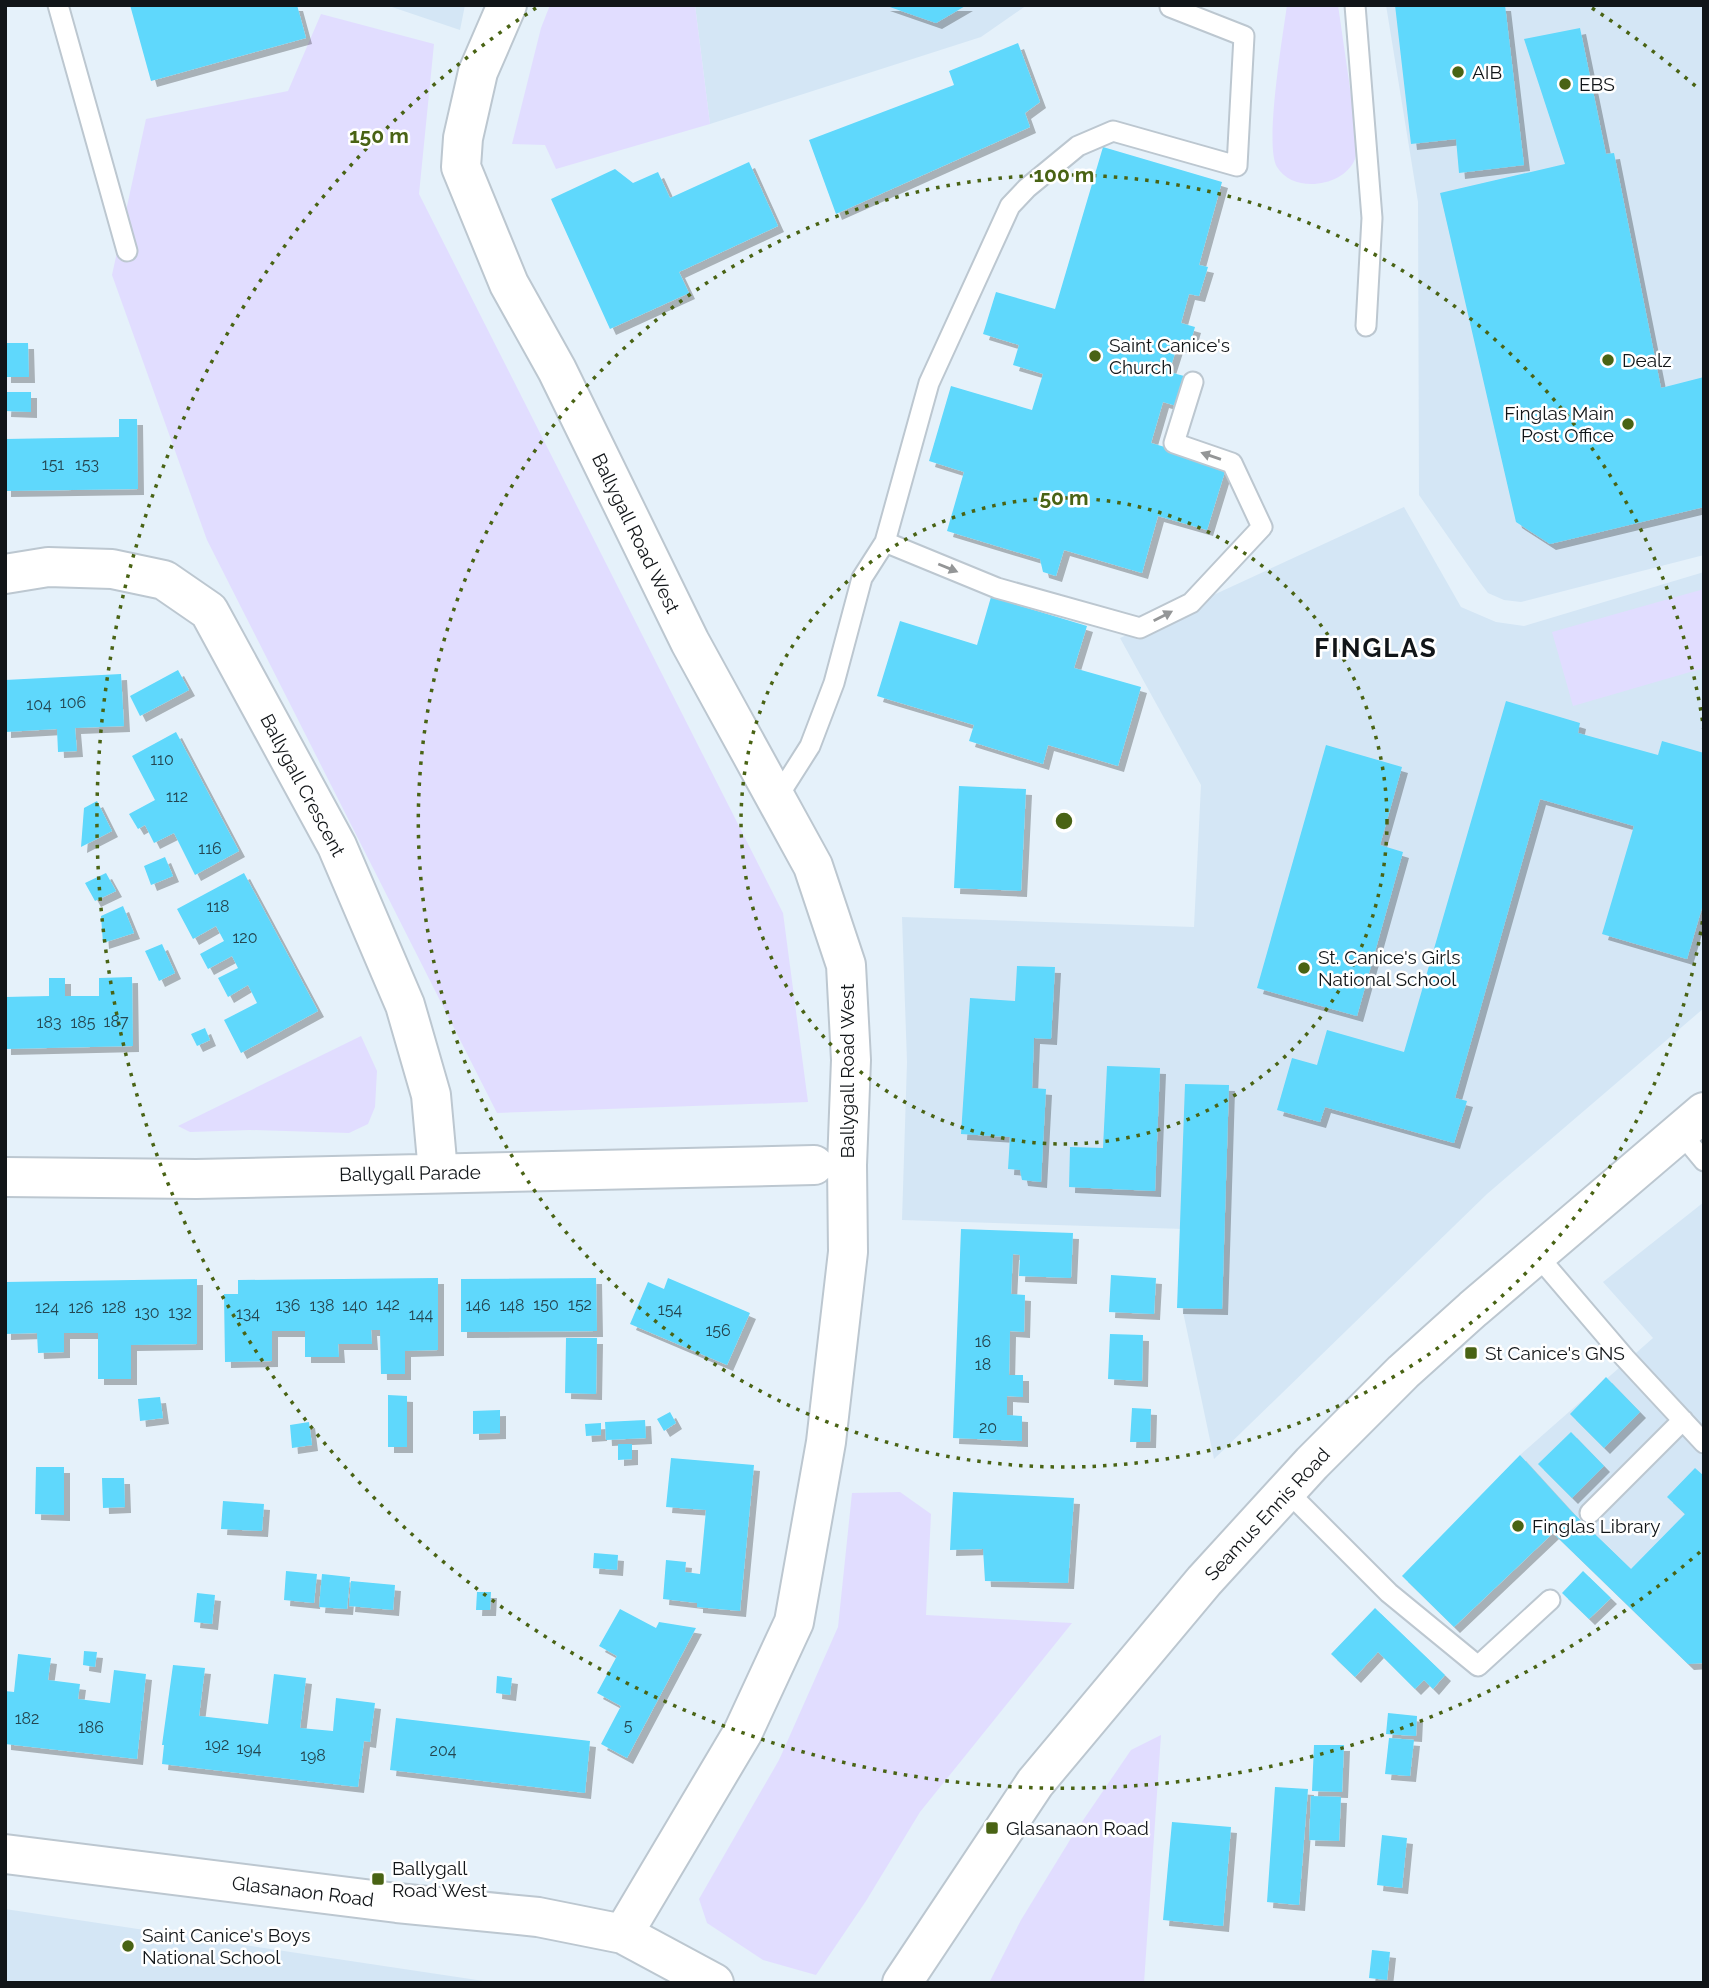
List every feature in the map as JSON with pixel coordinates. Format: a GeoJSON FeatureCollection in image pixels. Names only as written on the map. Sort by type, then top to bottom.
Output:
{"type":"FeatureCollection","features":[{"type":"Feature","properties":{"kind":"street","name":"Ballygall Road West"},"geometry":{"type":"LineString","coordinates":[[507,5],[478,72],[463,138],[461,167],[509,284],[557,370],[690,642],[813,866],[846,965],[851,1060],[848,1252],[826,1442],[794,1622],[744,1732],[623,1934]]}},
{"type":"Feature","properties":{"kind":"street","name":"Ballygall Crescent"},"geometry":{"type":"LineString","coordinates":[[5,574],[48,567],[112,569],[164,580],[209,611],[337,846],[405,1005],[431,1095],[438,1172]]}},
{"type":"Feature","properties":{"kind":"street","name":"Seamus Ennis Road"},"geometry":{"type":"LineString","coordinates":[[902,1983],[1035,1783],[1205,1581],[1287,1490],[1403,1372],[1692,1122]]}},
{"type":"Feature","properties":{"kind":"street","name":"Ballygall Parade"},"geometry":{"type":"LineString","coordinates":[[5,1177],[196,1179],[814,1165]]}},
{"type":"Feature","properties":{"kind":"street","name":"Glasanaon Road"},"geometry":{"type":"LineString","coordinates":[[5,1854],[397,1903],[538,1917],[623,1934],[714,1983]]}},
{"type":"Feature","properties":{"kind":"lane"},"geometry":{"type":"LineString","coordinates":[[58,5],[127,251]]}},
{"type":"Feature","properties":{"kind":"lane"},"geometry":{"type":"LineString","coordinates":[[1355,5],[1372,218],[1366,326]]}},
{"type":"Feature","properties":{"kind":"lane"},"geometry":{"type":"LineString","coordinates":[[777,798],[810,746],[834,683],[862,578],[885,541],[929,383],[1010,206],[1027,188],[1078,146],[1113,131],[1237,166],[1244,36],[1170,7]]}},
{"type":"Feature","properties":{"kind":"lane"},"geometry":{"type":"LineString","coordinates":[[885,541],[997,588],[1140,628],[1191,603],[1262,527],[1232,463],[1174,443],[1193,382]]}},
{"type":"Feature","properties":{"kind":"lane"},"geometry":{"type":"LineString","coordinates":[[1692,1122],[1704,1161]]}},
{"type":"Feature","properties":{"kind":"lane"},"geometry":{"type":"LineString","coordinates":[[1536,1255],[1625,1358],[1704,1443]]}},
{"type":"Feature","properties":{"kind":"lane"},"geometry":{"type":"LineString","coordinates":[[1590,1513],[1683,1420]]}},
{"type":"Feature","properties":{"kind":"lane"},"geometry":{"type":"LineString","coordinates":[[1287,1490],[1389,1593],[1478,1666],[1550,1600]]}},
{"type":"Feature","properties":{"kind":"shaded area"},"geometry":{"type":"Polygon","coordinates":[[[386,5],[465,5],[460,30],[386,5]]]}},
{"type":"Feature","properties":{"kind":"shaded area"},"geometry":{"type":"Polygon","coordinates":[[[550,5],[695,5],[710,124],[556,169],[545,145],[512,144],[541,28],[550,5]]]}},
{"type":"Feature","properties":{"kind":"shaded area"},"geometry":{"type":"Polygon","coordinates":[[[695,5],[1027,5],[981,37],[710,124],[695,5]]]}},
{"type":"Feature","properties":{"kind":"shaded area"},"geometry":{"type":"Polygon","coordinates":[[[1287,5],[1338,5],[1357,137],[1356,154],[1349,168],[1340,176],[1318,184],[1306,184],[1284,176],[1277,167],[1274,155],[1273,114],[1287,5]]]}},
{"type":"Feature","properties":{"kind":"shaded area"},"geometry":{"type":"Polygon","coordinates":[[[1386,5],[1704,5],[1704,555],[1521,602],[1504,600],[1488,593],[1419,495],[1418,202],[1386,5]]]}},
{"type":"Feature","properties":{"kind":"shaded area"},"geometry":{"type":"Polygon","coordinates":[[[321,14],[434,44],[419,194],[783,913],[808,1102],[497,1113],[207,540],[112,275],[146,119],[288,91],[321,14]]]}},
{"type":"Feature","properties":{"kind":"shaded area","name":"St. Canice's Girls National School"},"geometry":{"type":"Polygon","coordinates":[[[1404,507],[1461,607],[1496,622],[1524,626],[1704,572],[1704,1008],[1487,1194],[1214,1459],[1182,1307],[1184,1229],[902,1220],[907,1062],[902,917],[1194,927],[1201,785],[1120,638],[1404,507]]]}},
{"type":"Feature","properties":{"kind":"shaded area"},"geometry":{"type":"Polygon","coordinates":[[[1704,589],[1704,668],[1573,706],[1552,632],[1704,589]]]}},
{"type":"Feature","properties":{"kind":"shaded area"},"geometry":{"type":"Polygon","coordinates":[[[361,1036],[377,1071],[375,1107],[368,1124],[349,1133],[250,1130],[190,1132],[178,1126],[361,1036]]]}},
{"type":"Feature","properties":{"kind":"shaded area"},"geometry":{"type":"Polygon","coordinates":[[[1704,1202],[1704,1663],[1688,1664],[1553,1533],[1572,1512],[1520,1455],[1653,1338],[1603,1282],[1704,1202]]]}},
{"type":"Feature","properties":{"kind":"shaded area"},"geometry":{"type":"Polygon","coordinates":[[[900,1492],[931,1514],[926,1615],[1072,1623],[920,1812],[866,1901],[816,1975],[763,1960],[707,1923],[699,1899],[779,1760],[838,1627],[852,1493],[900,1492]]]}},
{"type":"Feature","properties":{"kind":"shaded area"},"geometry":{"type":"Polygon","coordinates":[[[1161,1735],[1144,1983],[989,1983],[1021,1920],[1073,1835],[1131,1750],[1161,1735]]]}},
{"type":"Feature","properties":{"kind":"shaded area","name":"Saint Canice's Boys National School"},"geometry":{"type":"Polygon","coordinates":[[[5,1909],[497,1983],[5,1983],[5,1909]]]}},
{"type":"Feature","properties":{"kind":"building"},"geometry":{"type":"Polygon","coordinates":[[[130,5],[297,5],[306,38],[151,81],[130,5]]]}},
{"type":"Feature","properties":{"kind":"building"},"geometry":{"type":"Polygon","coordinates":[[[884,5],[967,5],[936,23],[884,5]]]}},
{"type":"Feature","properties":{"kind":"building","name":"AIB"},"geometry":{"type":"Polygon","coordinates":[[[1395,5],[1505,5],[1524,165],[1459,173],[1456,139],[1411,144],[1395,5]]]}},
{"type":"Feature","properties":{"kind":"building"},"geometry":{"type":"Polygon","coordinates":[[[1580,28],[1606,154],[1614,153],[1661,388],[1704,377],[1704,507],[1550,544],[1516,522],[1440,193],[1565,164],[1524,39],[1580,28]]]}},
{"type":"Feature","properties":{"kind":"building"},"geometry":{"type":"Polygon","coordinates":[[[1018,43],[1040,102],[1025,113],[1030,127],[836,214],[809,140],[954,85],[949,71],[1018,43]]]}},
{"type":"Feature","properties":{"kind":"building","name":"Saint Canice's Church"},"geometry":{"type":"Polygon","coordinates":[[[1103,147],[1222,182],[1199,265],[1208,267],[1199,296],[1189,294],[1181,323],[1195,327],[1189,347],[1177,347],[1169,372],[1188,377],[1180,407],[1163,402],[1151,443],[1227,465],[1207,530],[1158,516],[1142,573],[1064,550],[1056,576],[1043,572],[1040,559],[947,531],[964,472],[929,461],[951,386],[1032,410],[1043,374],[1013,365],[1019,345],[983,334],[996,292],[1055,309],[1103,147]]]}},
{"type":"Feature","properties":{"kind":"building"},"geometry":{"type":"Polygon","coordinates":[[[749,162],[778,226],[679,272],[689,293],[610,329],[551,199],[615,169],[633,183],[658,172],[670,198],[749,162]]]}},
{"type":"Feature","properties":{"kind":"building"},"geometry":{"type":"Polygon","coordinates":[[[5,343],[28,343],[29,377],[5,377],[5,343]]]}},
{"type":"Feature","properties":{"kind":"building"},"geometry":{"type":"Polygon","coordinates":[[[6,392],[31,392],[31,412],[5,411],[6,392]]]}},
{"type":"Feature","properties":{"kind":"building"},"geometry":{"type":"Polygon","coordinates":[[[119,419],[137,419],[138,489],[5,491],[5,439],[119,437],[119,419]]]}},
{"type":"Feature","properties":{"kind":"building"},"geometry":{"type":"Polygon","coordinates":[[[991,597],[1087,626],[1074,668],[1141,687],[1118,766],[1048,745],[1043,764],[969,741],[974,725],[877,696],[900,621],[977,645],[991,597]]]}},
{"type":"Feature","properties":{"kind":"building"},"geometry":{"type":"Polygon","coordinates":[[[178,670],[189,690],[140,716],[130,696],[178,670]]]}},
{"type":"Feature","properties":{"kind":"building"},"geometry":{"type":"Polygon","coordinates":[[[121,674],[124,726],[75,728],[77,751],[58,752],[57,729],[5,732],[5,680],[121,674]]]}},
{"type":"Feature","properties":{"kind":"building"},"geometry":{"type":"Polygon","coordinates":[[[1506,701],[1580,723],[1578,733],[1658,755],[1662,741],[1704,753],[1704,901],[1687,959],[1602,934],[1634,826],[1540,799],[1455,1098],[1467,1101],[1454,1143],[1325,1107],[1320,1122],[1277,1110],[1292,1058],[1317,1065],[1327,1030],[1404,1052],[1506,701]]]}},
{"type":"Feature","properties":{"kind":"building"},"geometry":{"type":"Polygon","coordinates":[[[176,732],[239,851],[195,875],[174,833],[154,843],[145,825],[138,829],[129,814],[155,800],[132,756],[176,732]]]}},
{"type":"Feature","properties":{"kind":"building"},"geometry":{"type":"Polygon","coordinates":[[[1326,745],[1402,767],[1380,845],[1403,852],[1357,1016],[1257,988],[1326,745]]]}},
{"type":"Feature","properties":{"kind":"building"},"geometry":{"type":"Polygon","coordinates":[[[959,786],[1026,789],[1021,891],[954,888],[959,786]]]}},
{"type":"Feature","properties":{"kind":"building"},"geometry":{"type":"Polygon","coordinates":[[[97,801],[112,831],[81,847],[84,808],[97,801]]]}},
{"type":"Feature","properties":{"kind":"building"},"geometry":{"type":"Polygon","coordinates":[[[165,857],[173,876],[151,885],[144,866],[165,857]]]}},
{"type":"Feature","properties":{"kind":"building"},"geometry":{"type":"Polygon","coordinates":[[[106,873],[116,891],[95,901],[85,883],[106,873]]]}},
{"type":"Feature","properties":{"kind":"building"},"geometry":{"type":"Polygon","coordinates":[[[244,873],[318,1011],[241,1053],[224,1020],[257,1003],[248,985],[228,997],[218,978],[238,968],[232,956],[208,969],[200,954],[224,941],[216,926],[193,939],[177,909],[244,873]]]}},
{"type":"Feature","properties":{"kind":"building"},"geometry":{"type":"Polygon","coordinates":[[[123,906],[134,933],[103,943],[101,916],[123,906]]]}},
{"type":"Feature","properties":{"kind":"building"},"geometry":{"type":"Polygon","coordinates":[[[162,944],[175,973],[159,981],[145,951],[162,944]]]}},
{"type":"Feature","properties":{"kind":"building"},"geometry":{"type":"Polygon","coordinates":[[[1017,966],[1055,967],[1051,1039],[1034,1038],[1032,1088],[1046,1089],[1041,1182],[1022,1180],[1020,1170],[1008,1169],[1010,1137],[961,1134],[970,998],[1015,1001],[1017,966]]]}},
{"type":"Feature","properties":{"kind":"building"},"geometry":{"type":"Polygon","coordinates":[[[132,977],[133,1046],[5,1049],[5,997],[49,996],[49,978],[65,978],[65,996],[99,996],[99,978],[132,977]]]}},
{"type":"Feature","properties":{"kind":"building"},"geometry":{"type":"Polygon","coordinates":[[[205,1028],[210,1040],[197,1046],[191,1034],[205,1028]]]}},
{"type":"Feature","properties":{"kind":"building"},"geometry":{"type":"Polygon","coordinates":[[[1107,1066],[1160,1068],[1155,1191],[1069,1187],[1070,1147],[1103,1148],[1107,1066]]]}},
{"type":"Feature","properties":{"kind":"building"},"geometry":{"type":"Polygon","coordinates":[[[1185,1084],[1229,1085],[1222,1309],[1177,1308],[1185,1084]]]}},
{"type":"Feature","properties":{"kind":"building"},"geometry":{"type":"Polygon","coordinates":[[[961,1229],[1073,1233],[1071,1278],[1019,1276],[1020,1255],[1013,1254],[1011,1294],[1025,1295],[1024,1332],[1010,1331],[1009,1375],[1023,1375],[1023,1397],[1007,1396],[1007,1415],[1022,1416],[1022,1441],[953,1438],[961,1229]]]}},
{"type":"Feature","properties":{"kind":"building"},"geometry":{"type":"Polygon","coordinates":[[[1111,1275],[1156,1278],[1154,1314],[1109,1312],[1111,1275]]]}},
{"type":"Feature","properties":{"kind":"building"},"geometry":{"type":"Polygon","coordinates":[[[438,1278],[438,1350],[405,1351],[405,1374],[381,1374],[380,1330],[371,1330],[372,1344],[338,1344],[339,1357],[305,1357],[305,1331],[272,1331],[272,1361],[225,1362],[224,1294],[238,1294],[238,1280],[438,1278]]]}},
{"type":"Feature","properties":{"kind":"building"},"geometry":{"type":"Polygon","coordinates":[[[596,1278],[597,1331],[461,1332],[461,1279],[596,1278]]]}},
{"type":"Feature","properties":{"kind":"building"},"geometry":{"type":"Polygon","coordinates":[[[668,1278],[750,1313],[727,1365],[630,1324],[648,1282],[664,1289],[668,1278]]]}},
{"type":"Feature","properties":{"kind":"building"},"geometry":{"type":"Polygon","coordinates":[[[197,1279],[197,1344],[131,1345],[131,1379],[98,1379],[98,1333],[64,1333],[64,1352],[38,1353],[37,1333],[5,1334],[5,1282],[197,1279]]]}},
{"type":"Feature","properties":{"kind":"building"},"geometry":{"type":"Polygon","coordinates":[[[1110,1334],[1143,1335],[1142,1381],[1108,1379],[1110,1334]]]}},
{"type":"Feature","properties":{"kind":"building"},"geometry":{"type":"Polygon","coordinates":[[[566,1338],[597,1338],[596,1394],[565,1393],[566,1338]]]}},
{"type":"Feature","properties":{"kind":"building"},"geometry":{"type":"Polygon","coordinates":[[[1606,1377],[1640,1412],[1604,1448],[1570,1414],[1606,1377]]]}},
{"type":"Feature","properties":{"kind":"building"},"geometry":{"type":"Polygon","coordinates":[[[388,1395],[407,1396],[407,1447],[388,1447],[388,1395]]]}},
{"type":"Feature","properties":{"kind":"building"},"geometry":{"type":"Polygon","coordinates":[[[160,1397],[163,1418],[140,1421],[138,1399],[160,1397]]]}},
{"type":"Feature","properties":{"kind":"building"},"geometry":{"type":"Polygon","coordinates":[[[1132,1408],[1151,1409],[1150,1442],[1130,1442],[1132,1408]]]}},
{"type":"Feature","properties":{"kind":"building"},"geometry":{"type":"Polygon","coordinates":[[[500,1410],[500,1433],[473,1434],[473,1411],[500,1410]]]}},
{"type":"Feature","properties":{"kind":"building"},"geometry":{"type":"Polygon","coordinates":[[[670,1412],[676,1423],[664,1431],[657,1419],[670,1412]]]}},
{"type":"Feature","properties":{"kind":"building"},"geometry":{"type":"Polygon","coordinates":[[[645,1420],[646,1438],[606,1440],[605,1422],[645,1420]]]}},
{"type":"Feature","properties":{"kind":"building"},"geometry":{"type":"Polygon","coordinates":[[[309,1422],[312,1445],[292,1448],[290,1425],[309,1422]]]}},
{"type":"Feature","properties":{"kind":"building"},"geometry":{"type":"Polygon","coordinates":[[[601,1423],[601,1435],[586,1436],[585,1424],[601,1423]]]}},
{"type":"Feature","properties":{"kind":"building"},"geometry":{"type":"Polygon","coordinates":[[[1571,1432],[1604,1466],[1572,1498],[1538,1464],[1571,1432]]]}},
{"type":"Feature","properties":{"kind":"building"},"geometry":{"type":"Polygon","coordinates":[[[618,1444],[632,1444],[632,1459],[618,1460],[618,1444]]]}},
{"type":"Feature","properties":{"kind":"building"},"geometry":{"type":"Polygon","coordinates":[[[1520,1455],[1572,1512],[1631,1569],[1685,1514],[1667,1497],[1695,1468],[1704,1476],[1704,1663],[1688,1664],[1553,1533],[1454,1627],[1402,1576],[1520,1455]]]}},
{"type":"Feature","properties":{"kind":"building"},"geometry":{"type":"Polygon","coordinates":[[[671,1458],[754,1465],[740,1611],[697,1607],[697,1603],[663,1599],[666,1560],[686,1562],[685,1572],[700,1574],[706,1510],[666,1507],[671,1458]]]}},
{"type":"Feature","properties":{"kind":"building"},"geometry":{"type":"Polygon","coordinates":[[[36,1467],[64,1467],[64,1515],[35,1514],[36,1467]]]}},
{"type":"Feature","properties":{"kind":"building"},"geometry":{"type":"Polygon","coordinates":[[[102,1478],[124,1478],[125,1507],[103,1508],[102,1478]]]}},
{"type":"Feature","properties":{"kind":"building"},"geometry":{"type":"Polygon","coordinates":[[[953,1492],[1074,1498],[1068,1583],[985,1581],[983,1549],[950,1550],[953,1492]]]}},
{"type":"Feature","properties":{"kind":"building"},"geometry":{"type":"Polygon","coordinates":[[[223,1501],[264,1504],[262,1531],[221,1529],[223,1501]]]}},
{"type":"Feature","properties":{"kind":"building"},"geometry":{"type":"Polygon","coordinates":[[[594,1553],[618,1555],[617,1570],[593,1568],[594,1553]]]}},
{"type":"Feature","properties":{"kind":"building"},"geometry":{"type":"Polygon","coordinates":[[[286,1571],[317,1574],[314,1603],[284,1600],[286,1571]]]}},
{"type":"Feature","properties":{"kind":"building"},"geometry":{"type":"Polygon","coordinates":[[[1583,1571],[1611,1598],[1589,1619],[1562,1593],[1583,1571]]]}},
{"type":"Feature","properties":{"kind":"building"},"geometry":{"type":"Polygon","coordinates":[[[322,1574],[350,1577],[347,1609],[319,1607],[322,1574]]]}},
{"type":"Feature","properties":{"kind":"building"},"geometry":{"type":"Polygon","coordinates":[[[351,1581],[395,1585],[393,1610],[349,1606],[351,1581]]]}},
{"type":"Feature","properties":{"kind":"building"},"geometry":{"type":"Polygon","coordinates":[[[477,1592],[491,1592],[490,1610],[476,1610],[477,1592]]]}},
{"type":"Feature","properties":{"kind":"building"},"geometry":{"type":"Polygon","coordinates":[[[197,1593],[215,1595],[212,1624],[194,1622],[197,1593]]]}},
{"type":"Feature","properties":{"kind":"building"},"geometry":{"type":"Polygon","coordinates":[[[1375,1608],[1445,1675],[1433,1689],[1424,1680],[1415,1689],[1378,1652],[1355,1677],[1331,1654],[1375,1608]]]}},
{"type":"Feature","properties":{"kind":"building"},"geometry":{"type":"Polygon","coordinates":[[[620,1609],[656,1628],[659,1622],[696,1628],[627,1758],[601,1744],[621,1706],[597,1693],[617,1656],[599,1646],[620,1609]]]}},
{"type":"Feature","properties":{"kind":"building"},"geometry":{"type":"Polygon","coordinates":[[[84,1651],[97,1652],[95,1667],[83,1665],[84,1651]]]}},
{"type":"Feature","properties":{"kind":"building"},"geometry":{"type":"Polygon","coordinates":[[[18,1654],[51,1658],[48,1680],[80,1684],[78,1699],[110,1703],[114,1670],[146,1674],[137,1759],[5,1744],[5,1691],[14,1692],[18,1654]]]}},
{"type":"Feature","properties":{"kind":"building"},"geometry":{"type":"Polygon","coordinates":[[[173,1665],[205,1668],[199,1716],[268,1724],[274,1674],[306,1678],[300,1728],[333,1731],[336,1698],[375,1703],[370,1742],[364,1741],[358,1787],[162,1764],[173,1665]]]}},
{"type":"Feature","properties":{"kind":"building"},"geometry":{"type":"Polygon","coordinates":[[[497,1676],[512,1678],[510,1695],[496,1693],[497,1676]]]}},
{"type":"Feature","properties":{"kind":"building"},"geometry":{"type":"Polygon","coordinates":[[[1388,1713],[1417,1716],[1416,1736],[1386,1734],[1388,1713]]]}},
{"type":"Feature","properties":{"kind":"building"},"geometry":{"type":"Polygon","coordinates":[[[396,1718],[590,1741],[585,1793],[390,1770],[396,1718]]]}},
{"type":"Feature","properties":{"kind":"building"},"geometry":{"type":"Polygon","coordinates":[[[1389,1738],[1414,1740],[1410,1776],[1385,1774],[1389,1738]]]}},
{"type":"Feature","properties":{"kind":"building"},"geometry":{"type":"Polygon","coordinates":[[[1314,1745],[1344,1745],[1342,1792],[1312,1791],[1314,1745]]]}},
{"type":"Feature","properties":{"kind":"building"},"geometry":{"type":"Polygon","coordinates":[[[1275,1787],[1308,1789],[1299,1905],[1267,1902],[1275,1787]]]}},
{"type":"Feature","properties":{"kind":"building"},"geometry":{"type":"Polygon","coordinates":[[[1311,1796],[1341,1797],[1339,1841],[1309,1840],[1311,1796]]]}},
{"type":"Feature","properties":{"kind":"building"},"geometry":{"type":"Polygon","coordinates":[[[1172,1822],[1231,1827],[1223,1926],[1163,1920],[1172,1822]]]}},
{"type":"Feature","properties":{"kind":"building"},"geometry":{"type":"Polygon","coordinates":[[[1382,1835],[1407,1838],[1402,1888],[1377,1885],[1382,1835]]]}},
{"type":"Feature","properties":{"kind":"building"},"geometry":{"type":"Polygon","coordinates":[[[1372,1950],[1390,1952],[1387,1980],[1369,1978],[1372,1950]]]}},
{"type":"Feature","properties":{"kind":"place","name":"AIB"},"geometry":{"type":"Point","coordinates":[1458,72]}},
{"type":"Feature","properties":{"kind":"place","name":"EBS"},"geometry":{"type":"Point","coordinates":[1565,84]}},
{"type":"Feature","properties":{"kind":"place","name":"Saint Canice's Church"},"geometry":{"type":"Point","coordinates":[1095,356]}},
{"type":"Feature","properties":{"kind":"place","name":"Dealz"},"geometry":{"type":"Point","coordinates":[1608,360]}},
{"type":"Feature","properties":{"kind":"place","name":"Finglas Main Post Office"},"geometry":{"type":"Point","coordinates":[1628,424]}},
{"type":"Feature","properties":{"kind":"place","name":"St. Canice's Girls National School"},"geometry":{"type":"Point","coordinates":[1304,968]}},
{"type":"Feature","properties":{"kind":"place","name":"St Canice's GNS"},"geometry":{"type":"Point","coordinates":[1471,1353]}},
{"type":"Feature","properties":{"kind":"place","name":"Finglas Library"},"geometry":{"type":"Point","coordinates":[1518,1526]}},
{"type":"Feature","properties":{"kind":"place","name":"Glasanaon Road"},"geometry":{"type":"Point","coordinates":[992,1828]}},
{"type":"Feature","properties":{"kind":"place","name":"Ballygall Road West"},"geometry":{"type":"Point","coordinates":[378,1879]}},
{"type":"Feature","properties":{"kind":"place","name":"Saint Canice's Boys National School"},"geometry":{"type":"Point","coordinates":[128,1946]}},
{"type":"Feature","properties":{"kind":"district","name":"FINGLAS"},"geometry":{"type":"Point","coordinates":[1376,648]}}]}
